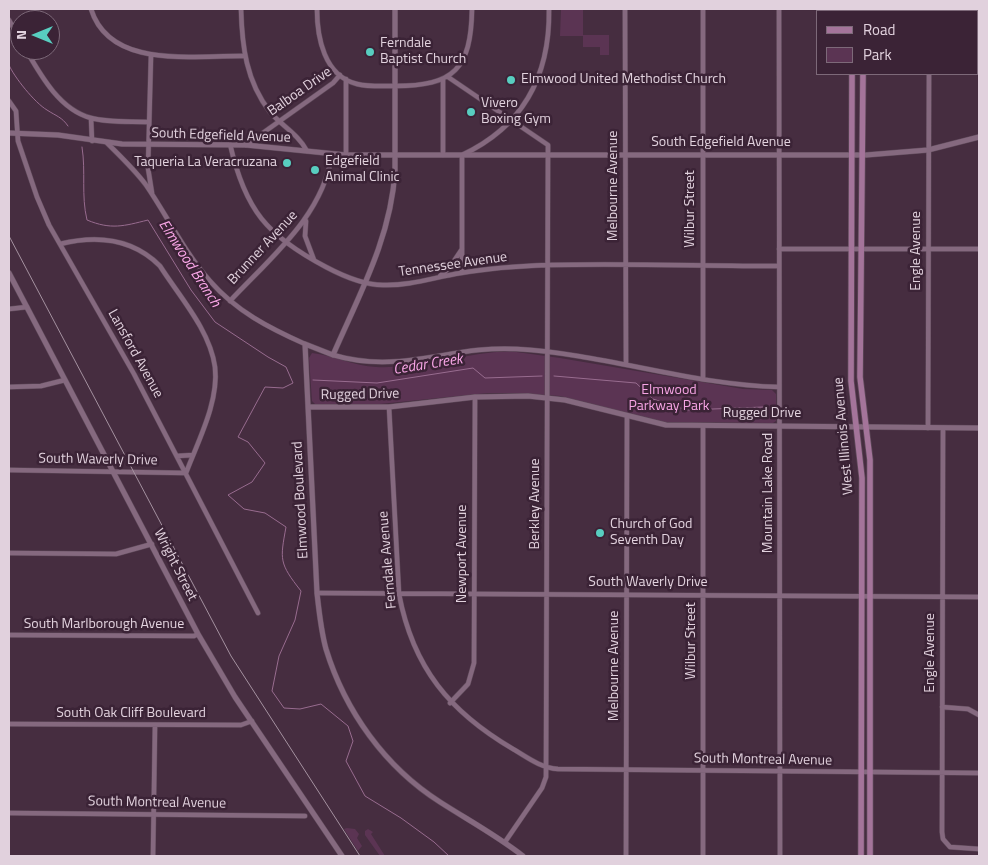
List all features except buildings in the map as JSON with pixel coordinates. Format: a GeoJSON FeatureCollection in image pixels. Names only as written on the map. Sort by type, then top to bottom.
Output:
{"type":"FeatureCollection","features":[{"type":"Feature","properties":{"kind":"main road","name":"West Illinois Avenue"},"geometry":{"type":"LineString","coordinates":[[852,75],[851,381],[861,460],[862,514],[861,856]]}},
{"type":"Feature","properties":{"kind":"main road","name":"West Illinois Avenue"},"geometry":{"type":"LineString","coordinates":[[863,75],[860,389],[870,460],[870,856]]}},
{"type":"Feature","properties":{"kind":"main road"},"geometry":{"type":"LineString","coordinates":[[851,338],[860,338]]}},
{"type":"Feature","properties":{"kind":"main road"},"geometry":{"type":"LineString","coordinates":[[862,514],[871,514]]}},
{"type":"Feature","properties":{"kind":"main road"},"geometry":{"type":"LineString","coordinates":[[861,684],[870,684]]}},
{"type":"Feature","properties":{"kind":"street"},"geometry":{"type":"LineString","coordinates":[[91,9],[102,28],[117,43],[136,52],[151,55],[244,56]]}},
{"type":"Feature","properties":{"kind":"street"},"geometry":{"type":"LineString","coordinates":[[241,9],[244,56],[255,88],[270,112],[300,139],[307,151]]}},
{"type":"Feature","properties":{"kind":"street"},"geometry":{"type":"LineString","coordinates":[[317,9],[318,33],[322,48],[340,75]]}},
{"type":"Feature","properties":{"kind":"street"},"geometry":{"type":"LineString","coordinates":[[333,355],[387,228],[393,198],[395,155],[395,9]]}},
{"type":"Feature","properties":{"kind":"street"},"geometry":{"type":"LineString","coordinates":[[472,9],[468,46],[457,67],[448,76],[548,145],[548,155]]}},
{"type":"Feature","properties":{"kind":"street"},"geometry":{"type":"LineString","coordinates":[[511,120],[527,100],[543,66],[549,29],[549,9]]}},
{"type":"Feature","properties":{"kind":"street","name":"Melbourne Avenue"},"geometry":{"type":"LineString","coordinates":[[626,9],[626,364]]}},
{"type":"Feature","properties":{"kind":"street","name":"Wilbur Street"},"geometry":{"type":"LineString","coordinates":[[703,9],[703,379]]}},
{"type":"Feature","properties":{"kind":"street","name":"Mountain Lake Road"},"geometry":{"type":"LineString","coordinates":[[779,9],[780,856]]}},
{"type":"Feature","properties":{"kind":"street"},"geometry":{"type":"LineString","coordinates":[[151,55],[148,168],[153,197]]}},
{"type":"Feature","properties":{"kind":"street"},"geometry":{"type":"LineString","coordinates":[[33,60],[59,98],[67,106],[91,118],[149,122]]}},
{"type":"Feature","properties":{"kind":"street","name":"Balboa Drive"},"geometry":{"type":"LineString","coordinates":[[246,145],[278,120],[333,83],[340,75],[364,85],[394,86],[421,85],[443,80],[448,76]]}},
{"type":"Feature","properties":{"kind":"street","name":"Engle Avenue"},"geometry":{"type":"LineString","coordinates":[[928,428],[929,75]]}},
{"type":"Feature","properties":{"kind":"street"},"geometry":{"type":"LineString","coordinates":[[346,79],[346,155]]}},
{"type":"Feature","properties":{"kind":"street"},"geometry":{"type":"LineString","coordinates":[[443,80],[443,155]]}},
{"type":"Feature","properties":{"kind":"street","name":"Lansford Avenue"},"geometry":{"type":"LineString","coordinates":[[9,101],[16,111],[17,133],[36,198],[134,374],[258,613]]}},
{"type":"Feature","properties":{"kind":"street"},"geometry":{"type":"LineString","coordinates":[[91,118],[92,141]]}},
{"type":"Feature","properties":{"kind":"street","name":"South Edgefield Avenue"},"geometry":{"type":"LineString","coordinates":[[462,155],[477,148],[511,120]]}},
{"type":"Feature","properties":{"kind":"street","name":"South Edgefield Avenue"},"geometry":{"type":"LineString","coordinates":[[9,133],[58,135],[107,143],[230,144],[346,155],[862,154],[928,150],[979,137]]}},
{"type":"Feature","properties":{"kind":"street"},"geometry":{"type":"LineString","coordinates":[[107,143],[136,173],[194,261],[230,301],[256,320],[305,344]]}},
{"type":"Feature","properties":{"kind":"street","name":"Tennessee Avenue"},"geometry":{"type":"LineString","coordinates":[[230,144],[240,182],[260,218],[285,243],[350,279],[365,283],[397,285],[462,272],[548,265],[779,266]]}},
{"type":"Feature","properties":{"kind":"street","name":"Brunner Avenue"},"geometry":{"type":"LineString","coordinates":[[230,301],[306,221],[324,184],[332,154]]}},
{"type":"Feature","properties":{"kind":"street"},"geometry":{"type":"LineString","coordinates":[[462,155],[462,272]]}},
{"type":"Feature","properties":{"kind":"street","name":"Berkley Avenue"},"geometry":{"type":"LineString","coordinates":[[504,842],[542,788],[546,768],[548,155]]}},
{"type":"Feature","properties":{"kind":"street"},"geometry":{"type":"LineString","coordinates":[[306,221],[306,236],[315,261]]}},
{"type":"Feature","properties":{"kind":"street"},"geometry":{"type":"LineString","coordinates":[[60,244],[73,241],[118,241],[140,250],[160,266],[202,330],[211,351],[215,383],[210,408],[186,473]]}},
{"type":"Feature","properties":{"kind":"street"},"geometry":{"type":"LineString","coordinates":[[439,277],[456,260],[462,248]]}},
{"type":"Feature","properties":{"kind":"street"},"geometry":{"type":"LineString","coordinates":[[779,248],[979,249]]}},
{"type":"Feature","properties":{"kind":"street","name":"Wright Street"},"geometry":{"type":"LineString","coordinates":[[9,273],[198,634],[252,721],[342,856]]}},
{"type":"Feature","properties":{"kind":"street"},"geometry":{"type":"LineString","coordinates":[[9,309],[27,307]]}},
{"type":"Feature","properties":{"kind":"street","name":"Rugged Drive"},"geometry":{"type":"LineString","coordinates":[[305,344],[333,355],[366,363],[426,359],[485,349],[519,349],[626,364],[741,386],[779,387]]}},
{"type":"Feature","properties":{"kind":"street","name":"Elmwood Boulevard"},"geometry":{"type":"LineString","coordinates":[[305,344],[316,592],[325,647],[331,665],[354,712],[375,743],[396,767],[421,788],[523,856]]}},
{"type":"Feature","properties":{"kind":"street"},"geometry":{"type":"LineString","coordinates":[[9,387],[41,386],[65,380]]}},
{"type":"Feature","properties":{"kind":"street","name":"Rugged Drive"},"geometry":{"type":"LineString","coordinates":[[308,407],[389,407],[475,397],[548,398],[666,425],[979,428]]}},
{"type":"Feature","properties":{"kind":"street","name":"Newport Avenue"},"geometry":{"type":"LineString","coordinates":[[450,703],[462,692],[472,674],[475,397]]}},
{"type":"Feature","properties":{"kind":"street","name":"Ferndale Avenue"},"geometry":{"type":"LineString","coordinates":[[389,407],[399,594],[412,640],[430,674],[450,703],[489,735],[546,768]]}},
{"type":"Feature","properties":{"kind":"street","name":"Melbourne Avenue"},"geometry":{"type":"LineString","coordinates":[[626,856],[627,416]]}},
{"type":"Feature","properties":{"kind":"street","name":"Wilbur Street"},"geometry":{"type":"LineString","coordinates":[[703,856],[704,426]]}},
{"type":"Feature","properties":{"kind":"street","name":"Engle Avenue"},"geometry":{"type":"LineString","coordinates":[[943,428],[943,839],[950,847],[979,849]]}},
{"type":"Feature","properties":{"kind":"street"},"geometry":{"type":"LineString","coordinates":[[176,456],[193,455]]}},
{"type":"Feature","properties":{"kind":"street","name":"South Waverly Drive"},"geometry":{"type":"LineString","coordinates":[[9,470],[186,473]]}},
{"type":"Feature","properties":{"kind":"street"},"geometry":{"type":"LineString","coordinates":[[9,553],[116,554],[152,544]]}},
{"type":"Feature","properties":{"kind":"street","name":"South Waverly Drive"},"geometry":{"type":"LineString","coordinates":[[316,592],[979,597]]}},
{"type":"Feature","properties":{"kind":"street","name":"South Marlborough Avenue"},"geometry":{"type":"LineString","coordinates":[[9,635],[194,636],[198,634]]}},
{"type":"Feature","properties":{"kind":"street"},"geometry":{"type":"LineString","coordinates":[[942,707],[968,709],[979,715]]}},
{"type":"Feature","properties":{"kind":"street","name":"South Oak Cliff Boulevard"},"geometry":{"type":"LineString","coordinates":[[9,724],[241,726],[252,721]]}},
{"type":"Feature","properties":{"kind":"street"},"geometry":{"type":"LineString","coordinates":[[153,856],[155,725]]}},
{"type":"Feature","properties":{"kind":"street","name":"South Montreal Avenue"},"geometry":{"type":"LineString","coordinates":[[546,768],[626,771],[979,773]]}},
{"type":"Feature","properties":{"kind":"street","name":"South Montreal Avenue"},"geometry":{"type":"LineString","coordinates":[[9,813],[305,816]]}},
{"type":"Feature","properties":{"kind":"green space"},"geometry":{"type":"Polygon","coordinates":[[[561,9],[583,9],[583,35],[609,35],[609,55],[600,55],[600,47],[583,47],[583,36],[560,36],[561,9]]]}},
{"type":"Feature","properties":{"kind":"green space","name":"Elmwood Parkway Park"},"geometry":{"type":"Polygon","coordinates":[[[509,351],[743,389],[772,390],[776,394],[776,421],[773,423],[665,422],[560,396],[514,393],[488,393],[370,405],[315,404],[312,401],[309,358],[312,353],[368,366],[393,367],[509,351]]]}},
{"type":"Feature","properties":{"kind":"green space"},"geometry":{"type":"Polygon","coordinates":[[[344,829],[355,829],[359,834],[357,838],[362,846],[358,851],[344,829]]]}},
{"type":"Feature","properties":{"kind":"green space"},"geometry":{"type":"Polygon","coordinates":[[[368,829],[373,832],[371,834],[385,856],[380,856],[365,835],[365,831],[368,829]]]}},
{"type":"Feature","properties":{"kind":"waterway","name":"Elmwood Branch"},"geometry":{"type":"LineString","coordinates":[[9,65],[31,96],[42,107],[61,119],[68,126]]}},
{"type":"Feature","properties":{"kind":"waterway","name":"Elmwood Branch"},"geometry":{"type":"LineString","coordinates":[[82,147],[84,202],[87,220],[111,226],[148,220],[191,290],[215,322],[286,367],[293,383],[283,388],[265,387],[238,437],[248,442],[265,463],[252,482],[228,495],[244,509],[265,513],[286,527],[282,554],[283,561],[289,574],[301,591],[295,620],[279,656],[272,691],[284,708],[300,709],[321,704],[348,726],[353,741],[346,761],[365,796],[401,818],[434,842],[449,856]]}},
{"type":"Feature","properties":{"kind":"waterway","name":"Cedar Creek"},"geometry":{"type":"LineString","coordinates":[[313,380],[377,383],[473,368],[485,378],[542,376]]}},
{"type":"Feature","properties":{"kind":"waterway","name":"Cedar Creek"},"geometry":{"type":"LineString","coordinates":[[554,376],[636,383],[653,399],[687,410],[764,407]]}},
{"type":"Feature","properties":{"kind":"tram line"},"geometry":{"type":"LineString","coordinates":[[9,236],[231,656],[360,856]]}},
{"type":"Feature","properties":{"kind":"place","name":"Ferndale Baptist Church"},"geometry":{"type":"Point","coordinates":[370,52]}},
{"type":"Feature","properties":{"kind":"place","name":"Elmwood United Methodist Church"},"geometry":{"type":"Point","coordinates":[511,80]}},
{"type":"Feature","properties":{"kind":"place","name":"Vivero Boxing Gym"},"geometry":{"type":"Point","coordinates":[471,112]}},
{"type":"Feature","properties":{"kind":"place","name":"Taqueria La Veracruzana"},"geometry":{"type":"Point","coordinates":[287,163]}},
{"type":"Feature","properties":{"kind":"place","name":"Edgefield Animal Clinic"},"geometry":{"type":"Point","coordinates":[315,170]}},
{"type":"Feature","properties":{"kind":"place","name":"Church of God Seventh Day"},"geometry":{"type":"Point","coordinates":[600,533]}}]}
